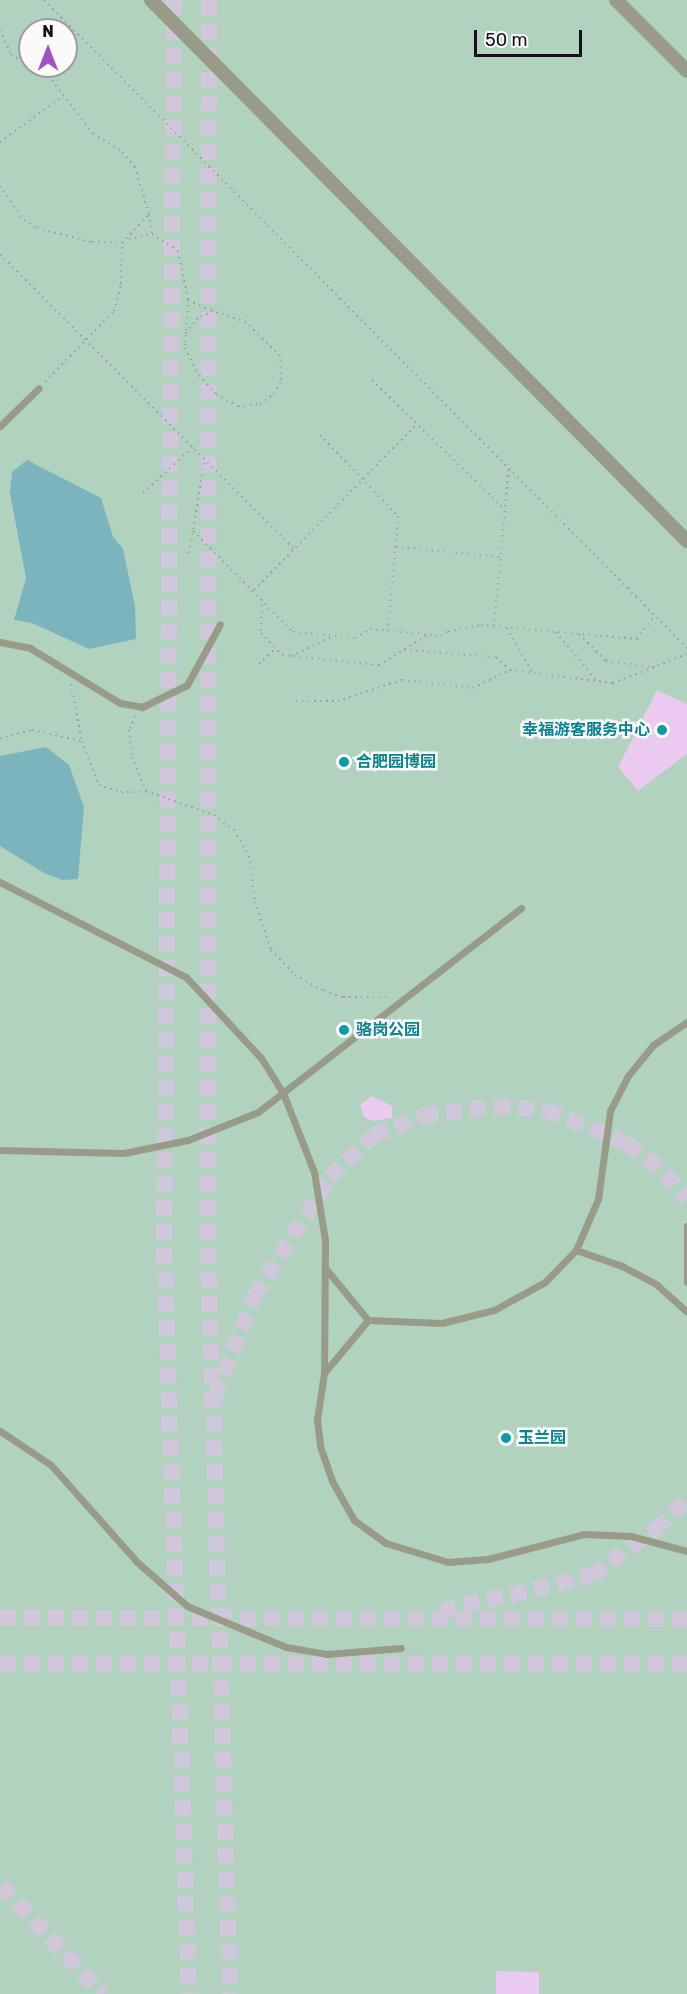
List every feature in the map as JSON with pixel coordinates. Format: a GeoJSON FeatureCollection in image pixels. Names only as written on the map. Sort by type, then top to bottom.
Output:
{"type":"FeatureCollection","features":[{"type":"Feature","properties":{"kind":"street"},"geometry":{"type":"LineString","coordinates":[[151,0],[687,541]]}},
{"type":"Feature","properties":{"kind":"street"},"geometry":{"type":"LineString","coordinates":[[616,0],[687,71]]}},
{"type":"Feature","properties":{"kind":"lane"},"geometry":{"type":"LineString","coordinates":[[0,426],[39,388]]}},
{"type":"Feature","properties":{"kind":"lane"},"geometry":{"type":"LineString","coordinates":[[0,642],[30,648],[70,670],[120,704],[142,707],[187,685],[220,624]]}},
{"type":"Feature","properties":{"kind":"lane"},"geometry":{"type":"LineString","coordinates":[[0,882],[186,977],[261,1058],[283,1093],[314,1172],[326,1269],[324,1372],[317,1420],[332,1481],[354,1520],[386,1543],[448,1562],[488,1559],[584,1534],[631,1536],[687,1551]]}},
{"type":"Feature","properties":{"kind":"lane"},"geometry":{"type":"LineString","coordinates":[[0,1150],[124,1153],[188,1140],[258,1112],[410,997],[521,908]]}},
{"type":"Feature","properties":{"kind":"lane"},"geometry":{"type":"LineString","coordinates":[[326,1269],[368,1320],[442,1323],[494,1310],[545,1282],[576,1250],[598,1199],[610,1111],[627,1077],[652,1045],[687,1022]]}},
{"type":"Feature","properties":{"kind":"lane"},"geometry":{"type":"LineString","coordinates":[[687,1226],[687,1282]]}},
{"type":"Feature","properties":{"kind":"lane"},"geometry":{"type":"LineString","coordinates":[[576,1250],[622,1266],[657,1285],[687,1312]]}},
{"type":"Feature","properties":{"kind":"lane"},"geometry":{"type":"LineString","coordinates":[[324,1372],[368,1320]]}},
{"type":"Feature","properties":{"kind":"lane"},"geometry":{"type":"LineString","coordinates":[[0,1431],[51,1465],[137,1562],[187,1606],[286,1647],[336,1654],[401,1648]]}},
{"type":"Feature","properties":{"kind":"path"},"geometry":{"type":"LineString","coordinates":[[45,0],[509,465],[687,648]]}},
{"type":"Feature","properties":{"kind":"path"},"geometry":{"type":"LineString","coordinates":[[0,30],[11,55],[18,59]]}},
{"type":"Feature","properties":{"kind":"path"},"geometry":{"type":"LineString","coordinates":[[50,78],[93,134],[120,150],[135,168],[149,214],[152,234]]}},
{"type":"Feature","properties":{"kind":"path"},"geometry":{"type":"LineString","coordinates":[[0,142],[63,96]]}},
{"type":"Feature","properties":{"kind":"path"},"geometry":{"type":"LineString","coordinates":[[0,186],[24,220],[37,228],[92,242],[122,243],[129,239],[152,234],[178,250],[188,299],[185,334],[192,363],[216,394],[243,407],[267,401],[280,384],[280,356],[246,322],[213,311],[188,299]]}},
{"type":"Feature","properties":{"kind":"path"},"geometry":{"type":"LineString","coordinates":[[129,239],[149,214]]}},
{"type":"Feature","properties":{"kind":"path"},"geometry":{"type":"LineString","coordinates":[[39,388],[88,341],[119,299],[122,243]]}},
{"type":"Feature","properties":{"kind":"path"},"geometry":{"type":"LineString","coordinates":[[0,254],[205,457],[294,549]]}},
{"type":"Feature","properties":{"kind":"path"},"geometry":{"type":"LineString","coordinates":[[185,334],[198,318],[213,311]]}},
{"type":"Feature","properties":{"kind":"path"},"geometry":{"type":"LineString","coordinates":[[372,380],[505,510]]}},
{"type":"Feature","properties":{"kind":"path"},"geometry":{"type":"LineString","coordinates":[[254,590],[417,424]]}},
{"type":"Feature","properties":{"kind":"path"},"geometry":{"type":"LineString","coordinates":[[320,435],[398,516],[388,631]]}},
{"type":"Feature","properties":{"kind":"path"},"geometry":{"type":"LineString","coordinates":[[143,493],[194,446]]}},
{"type":"Feature","properties":{"kind":"path"},"geometry":{"type":"LineString","coordinates":[[189,553],[205,457]]}},
{"type":"Feature","properties":{"kind":"path"},"geometry":{"type":"LineString","coordinates":[[494,627],[509,465]]}},
{"type":"Feature","properties":{"kind":"path"},"geometry":{"type":"LineString","coordinates":[[193,531],[254,590],[292,632],[355,638],[370,629],[428,635],[494,627],[637,639],[655,615]]}},
{"type":"Feature","properties":{"kind":"path"},"geometry":{"type":"LineString","coordinates":[[396,547],[501,557]]}},
{"type":"Feature","properties":{"kind":"path"},"geometry":{"type":"LineString","coordinates":[[262,599],[261,633],[276,648],[290,656],[379,665],[428,635]]}},
{"type":"Feature","properties":{"kind":"path"},"geometry":{"type":"LineString","coordinates":[[507,628],[532,673]]}},
{"type":"Feature","properties":{"kind":"path"},"geometry":{"type":"LineString","coordinates":[[556,632],[597,681]]}},
{"type":"Feature","properties":{"kind":"path"},"geometry":{"type":"LineString","coordinates":[[579,634],[606,661],[656,667]]}},
{"type":"Feature","properties":{"kind":"path"},"geometry":{"type":"LineString","coordinates":[[290,656],[334,636]]}},
{"type":"Feature","properties":{"kind":"path"},"geometry":{"type":"LineString","coordinates":[[259,664],[276,648]]}},
{"type":"Feature","properties":{"kind":"path"},"geometry":{"type":"LineString","coordinates":[[404,650],[496,657],[510,670]]}},
{"type":"Feature","properties":{"kind":"path"},"geometry":{"type":"LineString","coordinates":[[296,701],[338,701],[402,680],[472,688],[510,670],[613,683],[687,654]]}},
{"type":"Feature","properties":{"kind":"path"},"geometry":{"type":"LineString","coordinates":[[70,670],[82,741],[99,785],[121,792],[146,791],[214,815],[234,830],[249,856],[262,932],[271,950],[295,975],[343,997],[410,997]]}},
{"type":"Feature","properties":{"kind":"path"},"geometry":{"type":"LineString","coordinates":[[142,707],[129,730],[137,777],[146,791]]}},
{"type":"Feature","properties":{"kind":"path"},"geometry":{"type":"LineString","coordinates":[[0,738],[32,730],[82,741]]}},
{"type":"Feature","properties":{"kind":"green space","name":"合肥园博园"},"geometry":{"type":"Polygon","coordinates":[[[0,0],[687,0],[687,1994],[0,1994],[0,0]]]}},
{"type":"Feature","properties":{"kind":"water"},"geometry":{"type":"Polygon","coordinates":[[[27,460],[101,498],[113,537],[123,549],[135,606],[136,639],[89,649],[32,623],[14,620],[26,578],[10,493],[12,472],[27,460]]]}},
{"type":"Feature","properties":{"kind":"water"},"geometry":{"type":"Polygon","coordinates":[[[46,747],[69,765],[84,807],[78,879],[63,880],[44,873],[0,846],[0,756],[46,747]]]}},
{"type":"Feature","properties":{"kind":"building","name":"幸福游客服务中心"},"geometry":{"type":"Polygon","coordinates":[[[657,690],[687,704],[687,754],[638,791],[618,767],[657,690]]]}},
{"type":"Feature","properties":{"kind":"building"},"geometry":{"type":"Polygon","coordinates":[[[372,1096],[392,1106],[392,1118],[373,1121],[364,1117],[360,1105],[372,1096]]]}},
{"type":"Feature","properties":{"kind":"building"},"geometry":{"type":"Polygon","coordinates":[[[496,1971],[539,1972],[539,1994],[496,1994],[496,1971]]]}},
{"type":"Feature","properties":{"kind":"tunnel"},"geometry":{"type":"LineString","coordinates":[[174,0],[164,1248],[189,1994]]}},
{"type":"Feature","properties":{"kind":"tunnel"},"geometry":{"type":"LineString","coordinates":[[209,0],[208,1248],[230,1994]]}},
{"type":"Feature","properties":{"kind":"tunnel"},"geometry":{"type":"LineString","coordinates":[[215,1396],[254,1297],[329,1178],[373,1136],[422,1116],[494,1106],[546,1110],[627,1143],[665,1173],[687,1199]]}},
{"type":"Feature","properties":{"kind":"tunnel"},"geometry":{"type":"LineString","coordinates":[[440,1611],[591,1576],[655,1530],[687,1499]]}},
{"type":"Feature","properties":{"kind":"tunnel"},"geometry":{"type":"LineString","coordinates":[[0,1618],[687,1619]]}},
{"type":"Feature","properties":{"kind":"tunnel"},"geometry":{"type":"LineString","coordinates":[[0,1664],[687,1663]]}},
{"type":"Feature","properties":{"kind":"tunnel"},"geometry":{"type":"LineString","coordinates":[[0,1885],[103,1994]]}},
{"type":"Feature","properties":{"kind":"place","name":"幸福游客服务中心"},"geometry":{"type":"Point","coordinates":[662,730]}},
{"type":"Feature","properties":{"kind":"place","name":"合肥园博园"},"geometry":{"type":"Point","coordinates":[344,762]}},
{"type":"Feature","properties":{"kind":"place","name":"骆岗公园"},"geometry":{"type":"Point","coordinates":[344,1030]}},
{"type":"Feature","properties":{"kind":"place","name":"玉兰园"},"geometry":{"type":"Point","coordinates":[506,1438]}}]}
